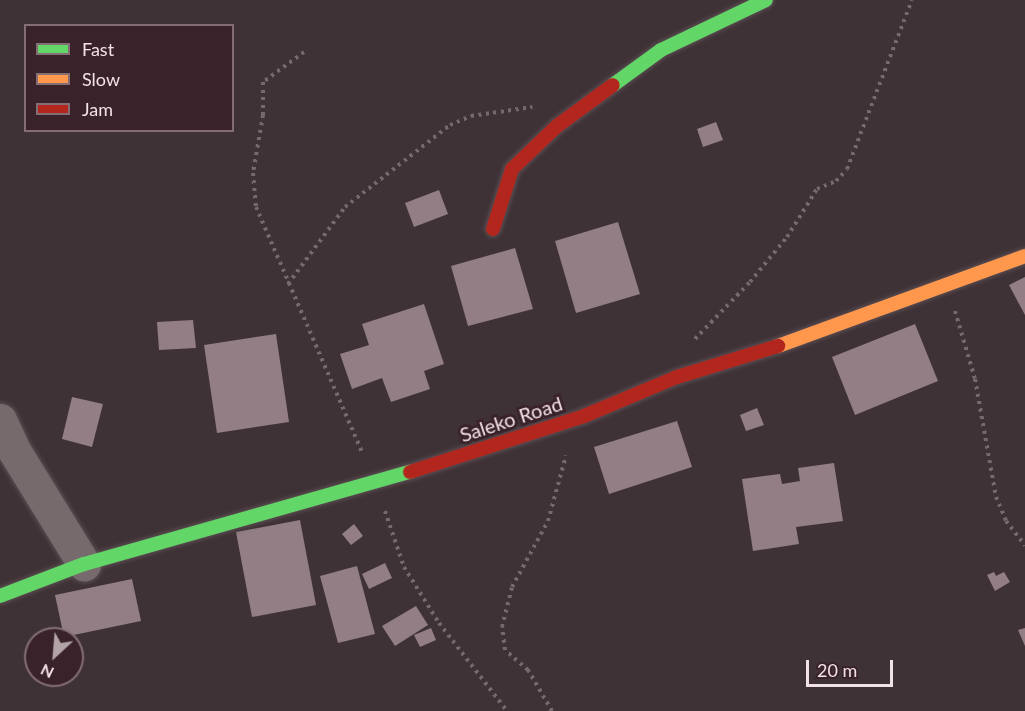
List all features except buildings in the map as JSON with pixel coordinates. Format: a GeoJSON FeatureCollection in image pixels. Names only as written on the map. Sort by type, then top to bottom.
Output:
{"type":"FeatureCollection","features":[{"type":"Feature","properties":{"kind":"street"},"geometry":{"type":"LineString","coordinates":[[493,229],[512,169],[557,126],[662,50],[766,0]]}},
{"type":"Feature","properties":{"kind":"street","name":"Saleko Road"},"geometry":{"type":"LineString","coordinates":[[0,596],[84,564],[376,483],[584,416],[677,377],[821,333],[946,282],[1025,256]]}},
{"type":"Feature","properties":{"kind":"street"},"geometry":{"type":"LineString","coordinates":[[0,420],[15,452],[84,564]]}},
{"type":"Feature","properties":{"kind":"path"},"geometry":{"type":"LineString","coordinates":[[677,377],[691,343],[787,237],[817,189],[836,181],[847,170],[912,0]]}},
{"type":"Feature","properties":{"kind":"path"},"geometry":{"type":"LineString","coordinates":[[304,52],[263,82],[263,114],[253,173],[261,223],[376,483],[404,567],[439,623],[507,711]]}},
{"type":"Feature","properties":{"kind":"path"},"geometry":{"type":"LineString","coordinates":[[288,284],[345,207],[450,125],[471,116],[537,106]]}},
{"type":"Feature","properties":{"kind":"path"},"geometry":{"type":"LineString","coordinates":[[946,282],[975,379],[996,497],[1006,521],[1025,545]]}},
{"type":"Feature","properties":{"kind":"path"},"geometry":{"type":"LineString","coordinates":[[552,711],[528,670],[505,650],[503,614],[512,587],[548,520],[561,466],[584,416]]}},
{"type":"Feature","properties":{"kind":"traffic: fast"},"geometry":{"type":"LineString","coordinates":[[613,85],[661,50],[766,0]]}},
{"type":"Feature","properties":{"kind":"traffic: fast"},"geometry":{"type":"LineString","coordinates":[[0,596],[84,564],[410,472]]}},
{"type":"Feature","properties":{"kind":"traffic: slow"},"geometry":{"type":"LineString","coordinates":[[778,346],[1025,256]]}},
{"type":"Feature","properties":{"kind":"traffic: jam"},"geometry":{"type":"LineString","coordinates":[[493,229],[512,169],[557,126],[613,85]]}},
{"type":"Feature","properties":{"kind":"traffic: jam"},"geometry":{"type":"LineString","coordinates":[[410,472],[584,416],[677,377],[778,346]]}}]}
